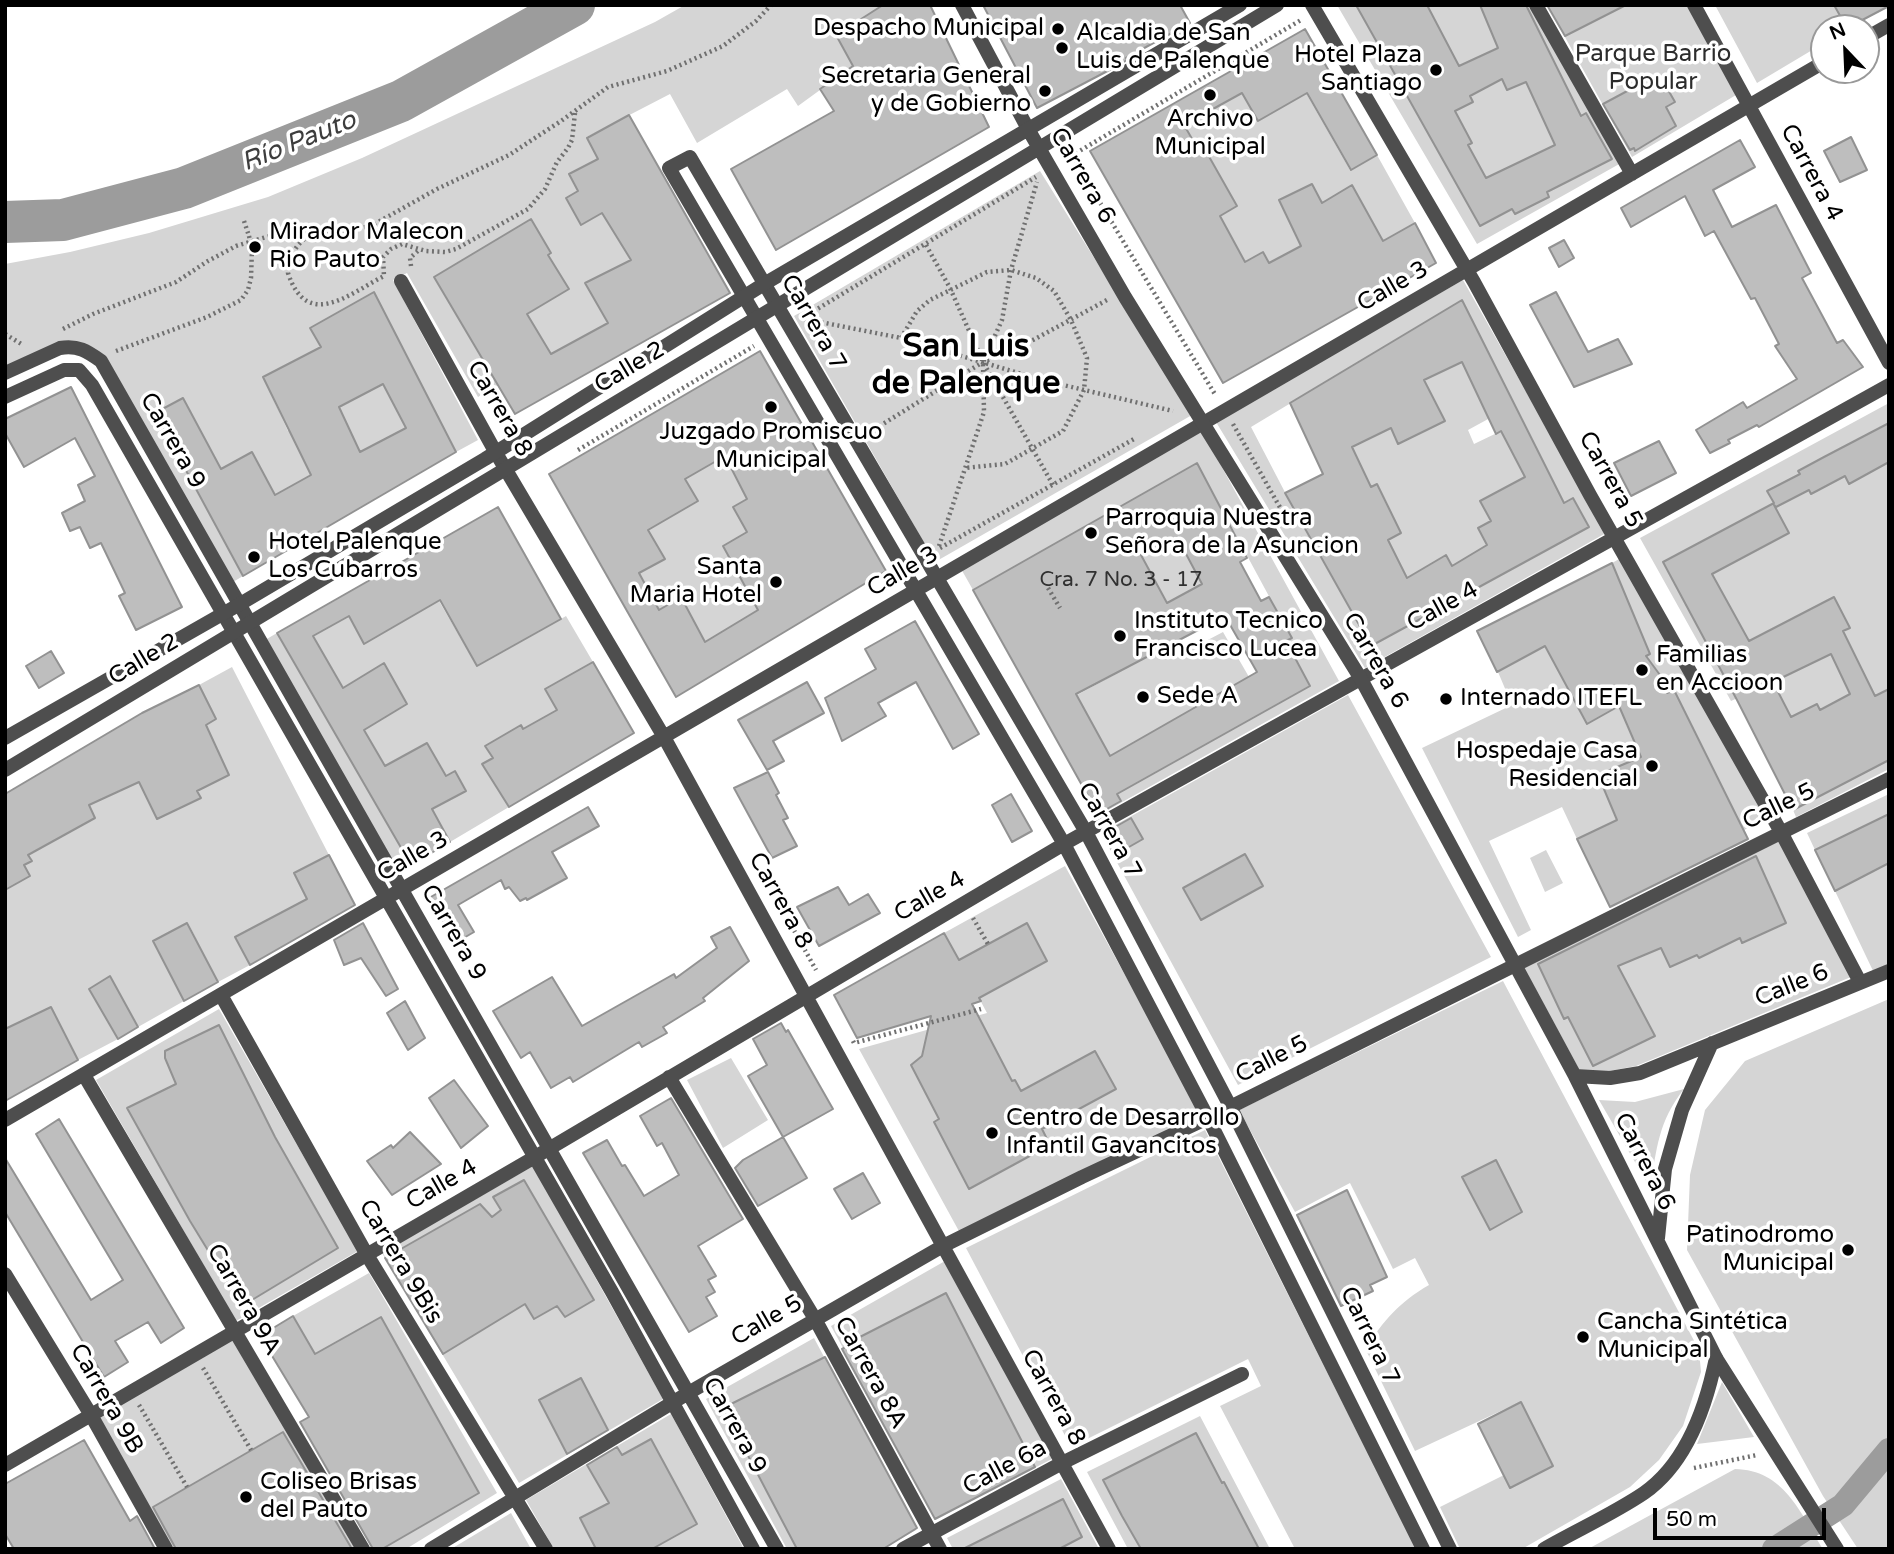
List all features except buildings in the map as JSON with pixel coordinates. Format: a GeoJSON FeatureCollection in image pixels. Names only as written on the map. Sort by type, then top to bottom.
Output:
{"type":"FeatureCollection","features":[{"type":"Feature","properties":{"kind":"street","name":"Carrera 6"},"geometry":{"type":"LineString","coordinates":[[962,5],[1028,129],[1125,297],[1361,678],[1575,1076],[1716,1358],[1837,1549]]}},
{"type":"Feature","properties":{"kind":"street","name":"Calle 2"},"geometry":{"type":"LineString","coordinates":[[5,738],[496,453],[744,296],[1240,5]]}},
{"type":"Feature","properties":{"kind":"street","name":"Calle 2"},"geometry":{"type":"LineString","coordinates":[[5,770],[1277,5]]}},
{"type":"Feature","properties":{"kind":"street"},"geometry":{"type":"LineString","coordinates":[[1536,5],[1632,174]]}},
{"type":"Feature","properties":{"kind":"street","name":"Carrera 4"},"geometry":{"type":"LineString","coordinates":[[1694,5],[1889,363]]}},
{"type":"Feature","properties":{"kind":"street","name":"Carrera 5"},"geometry":{"type":"LineString","coordinates":[[1313,8],[1467,270],[1781,832],[1860,982]]}},
{"type":"Feature","properties":{"kind":"street","name":"Calle 3"},"geometry":{"type":"LineString","coordinates":[[5,1120],[1810,70]]}},
{"type":"Feature","properties":{"kind":"street","name":"Carrera 7"},"geometry":{"type":"LineString","coordinates":[[1423,1549],[1208,1118],[1064,844],[669,168],[690,157],[1086,832],[1230,1106],[1450,1549]]}},
{"type":"Feature","properties":{"kind":"street","name":"Carrera 8"},"geometry":{"type":"LineString","coordinates":[[401,281],[496,453],[664,737],[1109,1549]]}},
{"type":"Feature","properties":{"kind":"street","name":"Carrera 9"},"geometry":{"type":"LineString","coordinates":[[5,373],[61,348],[81,348],[101,361],[777,1549]]}},
{"type":"Feature","properties":{"kind":"street","name":"Carrera 9"},"geometry":{"type":"LineString","coordinates":[[5,397],[64,370],[79,370],[92,385],[388,898],[753,1549]]}},
{"type":"Feature","properties":{"kind":"street","name":"Calle 4"},"geometry":{"type":"LineString","coordinates":[[5,1465],[549,1149],[1064,844],[1889,385]]}},
{"type":"Feature","properties":{"kind":"street","name":"Calle 5"},"geometry":{"type":"LineString","coordinates":[[431,1549],[690,1392],[943,1246],[1208,1118],[1889,779]]}},
{"type":"Feature","properties":{"kind":"street","name":"Calle 6"},"geometry":{"type":"LineString","coordinates":[[1575,1076],[1610,1078],[1640,1073],[1889,971]]}},
{"type":"Feature","properties":{"kind":"street","name":"Carrera 9Bis"},"geometry":{"type":"LineString","coordinates":[[220,995],[367,1255],[546,1549]]}},
{"type":"Feature","properties":{"kind":"street"},"geometry":{"type":"LineString","coordinates":[[1658,1240],[1665,1169],[1682,1110],[1712,1043]]}},
{"type":"Feature","properties":{"kind":"street","name":"Carrera 9A"},"geometry":{"type":"LineString","coordinates":[[84,1075],[363,1549]]}},
{"type":"Feature","properties":{"kind":"street","name":"Carrera 8A"},"geometry":{"type":"LineString","coordinates":[[669,1077],[815,1319],[940,1549]]}},
{"type":"Feature","properties":{"kind":"street","name":"Carrera 9B"},"geometry":{"type":"LineString","coordinates":[[5,1274],[91,1415],[166,1549]]}},
{"type":"Feature","properties":{"kind":"street"},"geometry":{"type":"LineString","coordinates":[[1544,1549],[1644,1493],[1665,1473],[1684,1447],[1699,1419],[1710,1389],[1716,1358]]}},
{"type":"Feature","properties":{"kind":"street","name":"Calle 6a"},"geometry":{"type":"LineString","coordinates":[[903,1549],[1062,1463],[1242,1374]]}},
{"type":"Feature","properties":{"kind":"path"},"geometry":{"type":"LineString","coordinates":[[55,334],[78,320],[176,282],[236,246],[290,230],[309,235],[324,235],[371,226],[437,189],[509,155],[608,87],[667,71],[723,46],[756,21],[771,5]]}},
{"type":"Feature","properties":{"kind":"path"},"geometry":{"type":"LineString","coordinates":[[1072,156],[1313,8]]}},
{"type":"Feature","properties":{"kind":"path"},"geometry":{"type":"LineString","coordinates":[[309,235],[301,240],[293,253],[288,273],[301,297],[322,305],[340,300],[384,276],[383,257],[400,244],[419,250],[445,252],[465,245],[536,202],[550,182],[557,162],[570,144],[575,111]]}},
{"type":"Feature","properties":{"kind":"path"},"geometry":{"type":"LineString","coordinates":[[1039,175],[1046,186]]}},
{"type":"Feature","properties":{"kind":"path"},"geometry":{"type":"LineString","coordinates":[[801,318],[1039,175]]}},
{"type":"Feature","properties":{"kind":"path"},"geometry":{"type":"LineString","coordinates":[[937,550],[984,412],[983,362],[1002,320],[1011,271],[1039,175]]}},
{"type":"Feature","properties":{"kind":"path"},"geometry":{"type":"LineString","coordinates":[[101,361],[111,353],[207,317],[241,300],[248,290],[251,278],[252,249],[244,221]]}},
{"type":"Feature","properties":{"kind":"path"},"geometry":{"type":"LineString","coordinates":[[926,245],[950,288],[983,362],[1053,485]]}},
{"type":"Feature","properties":{"kind":"path"},"geometry":{"type":"LineString","coordinates":[[901,338],[917,311],[930,300],[987,272],[1011,271],[1037,278],[1054,291],[1071,320],[1087,358],[1084,390],[1063,431],[1005,464],[964,468]]}},
{"type":"Feature","properties":{"kind":"path"},"geometry":{"type":"LineString","coordinates":[[862,421],[869,433],[983,362],[1110,298]]}},
{"type":"Feature","properties":{"kind":"path"},"geometry":{"type":"LineString","coordinates":[[801,318],[807,330]]}},
{"type":"Feature","properties":{"kind":"path"},"geometry":{"type":"LineString","coordinates":[[801,318],[901,338],[1084,390],[1181,413]]}},
{"type":"Feature","properties":{"kind":"path"},"geometry":{"type":"LineString","coordinates":[[6,335],[29,346]]}},
{"type":"Feature","properties":{"kind":"path"},"geometry":{"type":"LineString","coordinates":[[1174,401],[1181,413]]}},
{"type":"Feature","properties":{"kind":"path"},"geometry":{"type":"LineString","coordinates":[[1169,419],[1181,413]]}},
{"type":"Feature","properties":{"kind":"path"},"geometry":{"type":"LineString","coordinates":[[937,550],[1134,439]]}},
{"type":"Feature","properties":{"kind":"path"},"geometry":{"type":"LineString","coordinates":[[930,538],[937,550]]}},
{"type":"Feature","properties":{"kind":"path"},"geometry":{"type":"LineString","coordinates":[[1048,588],[1060,608]]}},
{"type":"Feature","properties":{"kind":"path"},"geometry":{"type":"LineString","coordinates":[[969,912],[988,944]]}},
{"type":"Feature","properties":{"kind":"path"},"geometry":{"type":"LineString","coordinates":[[849,1033],[854,1043],[981,1009]]}},
{"type":"Feature","properties":{"kind":"path"},"geometry":{"type":"LineString","coordinates":[[195,1355],[251,1450]]}},
{"type":"Feature","properties":{"kind":"path"},"geometry":{"type":"LineString","coordinates":[[132,1392],[187,1487]]}},
{"type":"Feature","properties":{"kind":"path"},"geometry":{"type":"LineString","coordinates":[[1665,1473],[1775,1452]]}},
{"type":"Feature","properties":{"kind":"green space"},"geometry":{"type":"Polygon","coordinates":[[[685,5],[883,5],[836,35],[853,66],[798,106],[787,89],[697,143],[670,94],[587,137],[598,159],[569,174],[578,191],[567,198],[581,224],[642,191],[662,227],[647,236],[640,228],[619,241],[654,296],[624,311],[603,274],[585,283],[608,323],[551,354],[539,334],[528,341],[496,286],[551,254],[531,220],[435,277],[498,385],[478,397],[407,273],[393,280],[478,440],[456,452],[374,292],[311,328],[321,347],[263,377],[288,431],[366,393],[352,364],[375,349],[389,375],[381,381],[406,428],[417,423],[419,428],[404,435],[401,431],[360,452],[350,433],[303,459],[311,475],[305,479],[315,499],[287,516],[252,452],[194,485],[243,576],[233,582],[142,420],[111,367],[103,359],[85,345],[64,343],[5,369],[5,264],[149,233],[268,197],[362,158],[655,22],[685,5]],[[183,398],[155,414],[187,471],[214,456],[183,398]]]}},
{"type":"Feature","properties":{"kind":"green space"},"geometry":{"type":"Polygon","coordinates":[[[1337,5],[1531,5],[1621,163],[1477,244],[1337,5]]]}},
{"type":"Feature","properties":{"kind":"green space","name":"Parque Barrio Popular"},"geometry":{"type":"Polygon","coordinates":[[[1547,5],[1688,5],[1736,95],[1632,157],[1547,5]]]}},
{"type":"Feature","properties":{"kind":"green space"},"geometry":{"type":"Polygon","coordinates":[[[1715,5],[1889,5],[1875,14],[1810,14],[1810,51],[1757,83],[1715,5]]]}},
{"type":"Feature","properties":{"kind":"green space"},"geometry":{"type":"Polygon","coordinates":[[[1302,86],[1350,170],[1377,155],[1415,223],[1368,249],[1373,223],[1352,185],[1322,203],[1311,184],[1279,200],[1290,220],[1317,221],[1294,232],[1301,246],[1280,257],[1273,269],[1263,253],[1245,262],[1220,216],[1237,206],[1207,153],[1150,187],[1184,125],[1242,93],[1258,121],[1302,86]]]}},
{"type":"Feature","properties":{"kind":"green space"},"geometry":{"type":"Polygon","coordinates":[[[1040,171],[1192,415],[935,562],[794,316],[1040,171]]]}},
{"type":"Feature","properties":{"kind":"green space"},"geometry":{"type":"Polygon","coordinates":[[[1463,280],[1606,533],[1365,668],[1216,422],[1463,280]],[[1462,300],[1251,427],[1301,523],[1371,646],[1589,527],[1573,499],[1564,503],[1462,300]]]}},
{"type":"Feature","properties":{"kind":"green space"},"geometry":{"type":"Polygon","coordinates":[[[1454,332],[1490,418],[1468,430],[1474,444],[1501,431],[1527,481],[1504,488],[1481,501],[1491,521],[1478,528],[1487,545],[1452,566],[1445,555],[1431,564],[1437,575],[1413,589],[1387,540],[1401,532],[1378,485],[1371,487],[1352,447],[1391,428],[1399,443],[1445,421],[1424,380],[1454,332]]]}},
{"type":"Feature","properties":{"kind":"green space"},"geometry":{"type":"Polygon","coordinates":[[[1889,403],[1889,769],[1796,817],[1793,810],[1881,764],[1820,710],[1817,704],[1791,717],[1773,682],[1731,701],[1640,538],[1889,403]]]}},
{"type":"Feature","properties":{"kind":"green space"},"geometry":{"type":"Polygon","coordinates":[[[1201,429],[1339,681],[1099,815],[1094,807],[1310,686],[1286,641],[1291,637],[1197,463],[973,590],[960,567],[1201,429]]]}},
{"type":"Feature","properties":{"kind":"green space"},"geometry":{"type":"Polygon","coordinates":[[[725,456],[741,486],[763,490],[733,507],[747,532],[723,546],[758,610],[705,642],[681,597],[659,610],[639,573],[665,559],[648,530],[698,501],[685,479],[725,456]]]}},
{"type":"Feature","properties":{"kind":"green space"},"geometry":{"type":"Polygon","coordinates":[[[1177,537],[1202,584],[1167,603],[1141,555],[1177,537]]]}},
{"type":"Feature","properties":{"kind":"green space"},"geometry":{"type":"Polygon","coordinates":[[[1621,558],[1768,819],[1744,830],[1674,690],[1658,697],[1661,679],[1643,658],[1650,653],[1612,563],[1621,558]]]}},
{"type":"Feature","properties":{"kind":"green space"},"geometry":{"type":"Polygon","coordinates":[[[442,583],[427,607],[439,601],[477,666],[524,640],[506,609],[519,601],[537,633],[566,616],[593,662],[545,689],[557,710],[523,729],[521,725],[485,746],[493,758],[483,764],[509,807],[450,842],[438,820],[428,825],[412,795],[446,776],[427,743],[385,766],[364,730],[407,704],[384,664],[343,688],[313,636],[349,616],[364,644],[399,624],[442,583]]]}},
{"type":"Feature","properties":{"kind":"green space","name":"Sede A"},"geometry":{"type":"Polygon","coordinates":[[[1223,632],[1249,677],[1110,756],[1077,695],[1176,641],[1183,653],[1223,632]]]}},
{"type":"Feature","properties":{"kind":"green space"},"geometry":{"type":"Polygon","coordinates":[[[277,633],[411,865],[397,873],[265,640],[277,633]]]}},
{"type":"Feature","properties":{"kind":"green space"},"geometry":{"type":"Polygon","coordinates":[[[1546,646],[1587,724],[1638,696],[1647,715],[1626,724],[1641,757],[1598,776],[1609,801],[1656,818],[1577,839],[1562,807],[1489,841],[1531,930],[1518,937],[1422,748],[1512,705],[1498,672],[1546,646]]]}},
{"type":"Feature","properties":{"kind":"green space"},"geometry":{"type":"Polygon","coordinates":[[[232,667],[329,855],[294,873],[307,899],[236,937],[250,965],[218,982],[188,923],[153,941],[184,1001],[138,1027],[110,976],[89,989],[118,1039],[78,1060],[51,1007],[5,1029],[5,890],[30,876],[24,865],[31,861],[28,855],[94,818],[89,805],[133,771],[157,819],[200,799],[197,791],[229,776],[214,742],[192,731],[216,719],[199,685],[232,667]]]}},
{"type":"Feature","properties":{"kind":"green space"},"geometry":{"type":"Polygon","coordinates":[[[1348,695],[1491,957],[1238,1085],[1101,833],[1348,695]]]}},
{"type":"Feature","properties":{"kind":"green space"},"geometry":{"type":"Polygon","coordinates":[[[1889,794],[1889,814],[1815,850],[1807,833],[1889,794]]]}},
{"type":"Feature","properties":{"kind":"green space"},"geometry":{"type":"Polygon","coordinates":[[[1778,840],[1851,977],[1636,1066],[1609,1071],[1580,1071],[1523,966],[1778,840]]]}},
{"type":"Feature","properties":{"kind":"green space"},"geometry":{"type":"Polygon","coordinates":[[[1546,850],[1563,883],[1545,892],[1530,858],[1546,850]]]}},
{"type":"Feature","properties":{"kind":"green space"},"geometry":{"type":"Polygon","coordinates":[[[1889,863],[1889,969],[1875,975],[1835,891],[1889,863]]]}},
{"type":"Feature","properties":{"kind":"green space"},"geometry":{"type":"Polygon","coordinates":[[[1065,866],[1203,1117],[960,1233],[859,1049],[987,1013],[944,933],[1065,866]]]}},
{"type":"Feature","properties":{"kind":"green space"},"geometry":{"type":"Polygon","coordinates":[[[1503,981],[1699,1350],[1701,1372],[1683,1426],[1659,1460],[1630,1487],[1522,1549],[1460,1549],[1440,1507],[1504,1475],[1511,1488],[1553,1465],[1520,1402],[1415,1451],[1365,1348],[1393,1313],[1429,1285],[1415,1258],[1393,1269],[1350,1183],[1295,1212],[1239,1110],[1503,981]]]}},
{"type":"Feature","properties":{"kind":"green space"},"geometry":{"type":"Polygon","coordinates":[[[1889,999],[1889,1549],[1858,1549],[1823,1496],[1687,1250],[1690,1175],[1705,1110],[1745,1061],[1889,999]]]}},
{"type":"Feature","properties":{"kind":"green space"},"geometry":{"type":"Polygon","coordinates":[[[219,1009],[358,1251],[236,1321],[96,1080],[219,1009]]]}},
{"type":"Feature","properties":{"kind":"green space"},"geometry":{"type":"Polygon","coordinates":[[[731,1058],[768,1120],[723,1148],[687,1080],[731,1058]]]}},
{"type":"Feature","properties":{"kind":"green space"},"geometry":{"type":"Polygon","coordinates":[[[1684,1089],[1664,1124],[1650,1188],[1599,1100],[1635,1102],[1684,1089]]]}},
{"type":"Feature","properties":{"kind":"green space"},"geometry":{"type":"Polygon","coordinates":[[[1205,1130],[1416,1549],[1295,1549],[1220,1406],[1261,1386],[1248,1359],[1071,1447],[966,1248],[1205,1130]]]}},
{"type":"Feature","properties":{"kind":"green space"},"geometry":{"type":"Polygon","coordinates":[[[533,1166],[663,1399],[519,1483],[382,1253],[533,1166]]]}},
{"type":"Feature","properties":{"kind":"green space"},"geometry":{"type":"Polygon","coordinates":[[[945,1261],[1052,1459],[936,1518],[831,1326],[945,1261]]]}},
{"type":"Feature","properties":{"kind":"green space"},"geometry":{"type":"Polygon","coordinates":[[[369,1273],[497,1493],[406,1549],[386,1547],[356,1424],[293,1316],[369,1273]]]}},
{"type":"Feature","properties":{"kind":"green space"},"geometry":{"type":"Polygon","coordinates":[[[814,1338],[916,1530],[883,1549],[787,1549],[706,1399],[814,1338]]]}},
{"type":"Feature","properties":{"kind":"green space"},"geometry":{"type":"Polygon","coordinates":[[[234,1339],[357,1549],[173,1549],[98,1417],[234,1339]]]}},
{"type":"Feature","properties":{"kind":"green space"},"geometry":{"type":"Polygon","coordinates":[[[1722,1382],[1754,1437],[1697,1444],[1722,1382]]]}},
{"type":"Feature","properties":{"kind":"green space"},"geometry":{"type":"Polygon","coordinates":[[[671,1414],[744,1549],[554,1549],[526,1500],[671,1414]]]}},
{"type":"Feature","properties":{"kind":"green space"},"geometry":{"type":"Polygon","coordinates":[[[1200,1416],[1270,1549],[1128,1549],[1087,1472],[1200,1416]]]}},
{"type":"Feature","properties":{"kind":"green space"},"geometry":{"type":"Polygon","coordinates":[[[1735,1469],[1752,1471],[1778,1485],[1798,1508],[1823,1549],[1588,1549],[1735,1469]]]}},
{"type":"Feature","properties":{"kind":"green space"},"geometry":{"type":"Polygon","coordinates":[[[1061,1479],[1099,1549],[953,1549],[947,1538],[1061,1479]]]}},
{"type":"Feature","properties":{"kind":"green space"},"geometry":{"type":"Polygon","coordinates":[[[511,1513],[531,1549],[451,1549],[511,1513]]]}},
{"type":"Feature","properties":{"kind":"waterway","name":"Río Pauto"},"geometry":{"type":"LineString","coordinates":[[5,222],[63,220],[184,188],[401,101],[574,5]]}},
{"type":"Feature","properties":{"kind":"waterway"},"geometry":{"type":"LineString","coordinates":[[1774,1549],[1843,1505],[1889,1450]]}},
{"type":"Feature","properties":{"kind":"place","name":"Despacho Municipal"},"geometry":{"type":"Point","coordinates":[1058,29]}},
{"type":"Feature","properties":{"kind":"place","name":"Alcaldia de San Luis de Palenque"},"geometry":{"type":"Point","coordinates":[1062,48]}},
{"type":"Feature","properties":{"kind":"place","name":"Hotel Plaza Santiago"},"geometry":{"type":"Point","coordinates":[1436,70]}},
{"type":"Feature","properties":{"kind":"place","name":"Secretaria General y de Gobierno"},"geometry":{"type":"Point","coordinates":[1045,91]}},
{"type":"Feature","properties":{"kind":"place","name":"Archivo Municipal"},"geometry":{"type":"Point","coordinates":[1210,95]}},
{"type":"Feature","properties":{"kind":"place","name":"Mirador Malecon Rio Pauto"},"geometry":{"type":"Point","coordinates":[255,247]}},
{"type":"Feature","properties":{"kind":"place","name":"Juzgado Promiscuo Municipal"},"geometry":{"type":"Point","coordinates":[771,407]}},
{"type":"Feature","properties":{"kind":"place","name":"Parroquia Nuestra Señora de la Asuncion"},"geometry":{"type":"Point","coordinates":[1091,533]}},
{"type":"Feature","properties":{"kind":"place","name":"Hotel Palenque Los Cubarros"},"geometry":{"type":"Point","coordinates":[254,557]}},
{"type":"Feature","properties":{"kind":"place","name":"Santa Maria Hotel"},"geometry":{"type":"Point","coordinates":[776,582]}},
{"type":"Feature","properties":{"kind":"place","name":"Instituto Tecnico Francisco Lucea"},"geometry":{"type":"Point","coordinates":[1120,636]}},
{"type":"Feature","properties":{"kind":"place","name":"Familias en Accioon"},"geometry":{"type":"Point","coordinates":[1642,670]}},
{"type":"Feature","properties":{"kind":"place","name":"Sede A"},"geometry":{"type":"Point","coordinates":[1143,697]}},
{"type":"Feature","properties":{"kind":"place","name":"Internado ITEFL"},"geometry":{"type":"Point","coordinates":[1446,699]}},
{"type":"Feature","properties":{"kind":"place","name":"Hospedaje Casa Residencial"},"geometry":{"type":"Point","coordinates":[1652,766]}},
{"type":"Feature","properties":{"kind":"place","name":"Centro de Desarrollo Infantil Gavancitos"},"geometry":{"type":"Point","coordinates":[992,1133]}},
{"type":"Feature","properties":{"kind":"place","name":"Patinodromo Municipal"},"geometry":{"type":"Point","coordinates":[1848,1250]}},
{"type":"Feature","properties":{"kind":"place","name":"Cancha Sintética Municipal"},"geometry":{"type":"Point","coordinates":[1583,1337]}},
{"type":"Feature","properties":{"kind":"place","name":"Coliseo Brisas del Pauto"},"geometry":{"type":"Point","coordinates":[246,1497]}},
{"type":"Feature","properties":{"kind":"district","name":"San Luis de Palenque"},"geometry":{"type":"Point","coordinates":[966,366]}}]}
